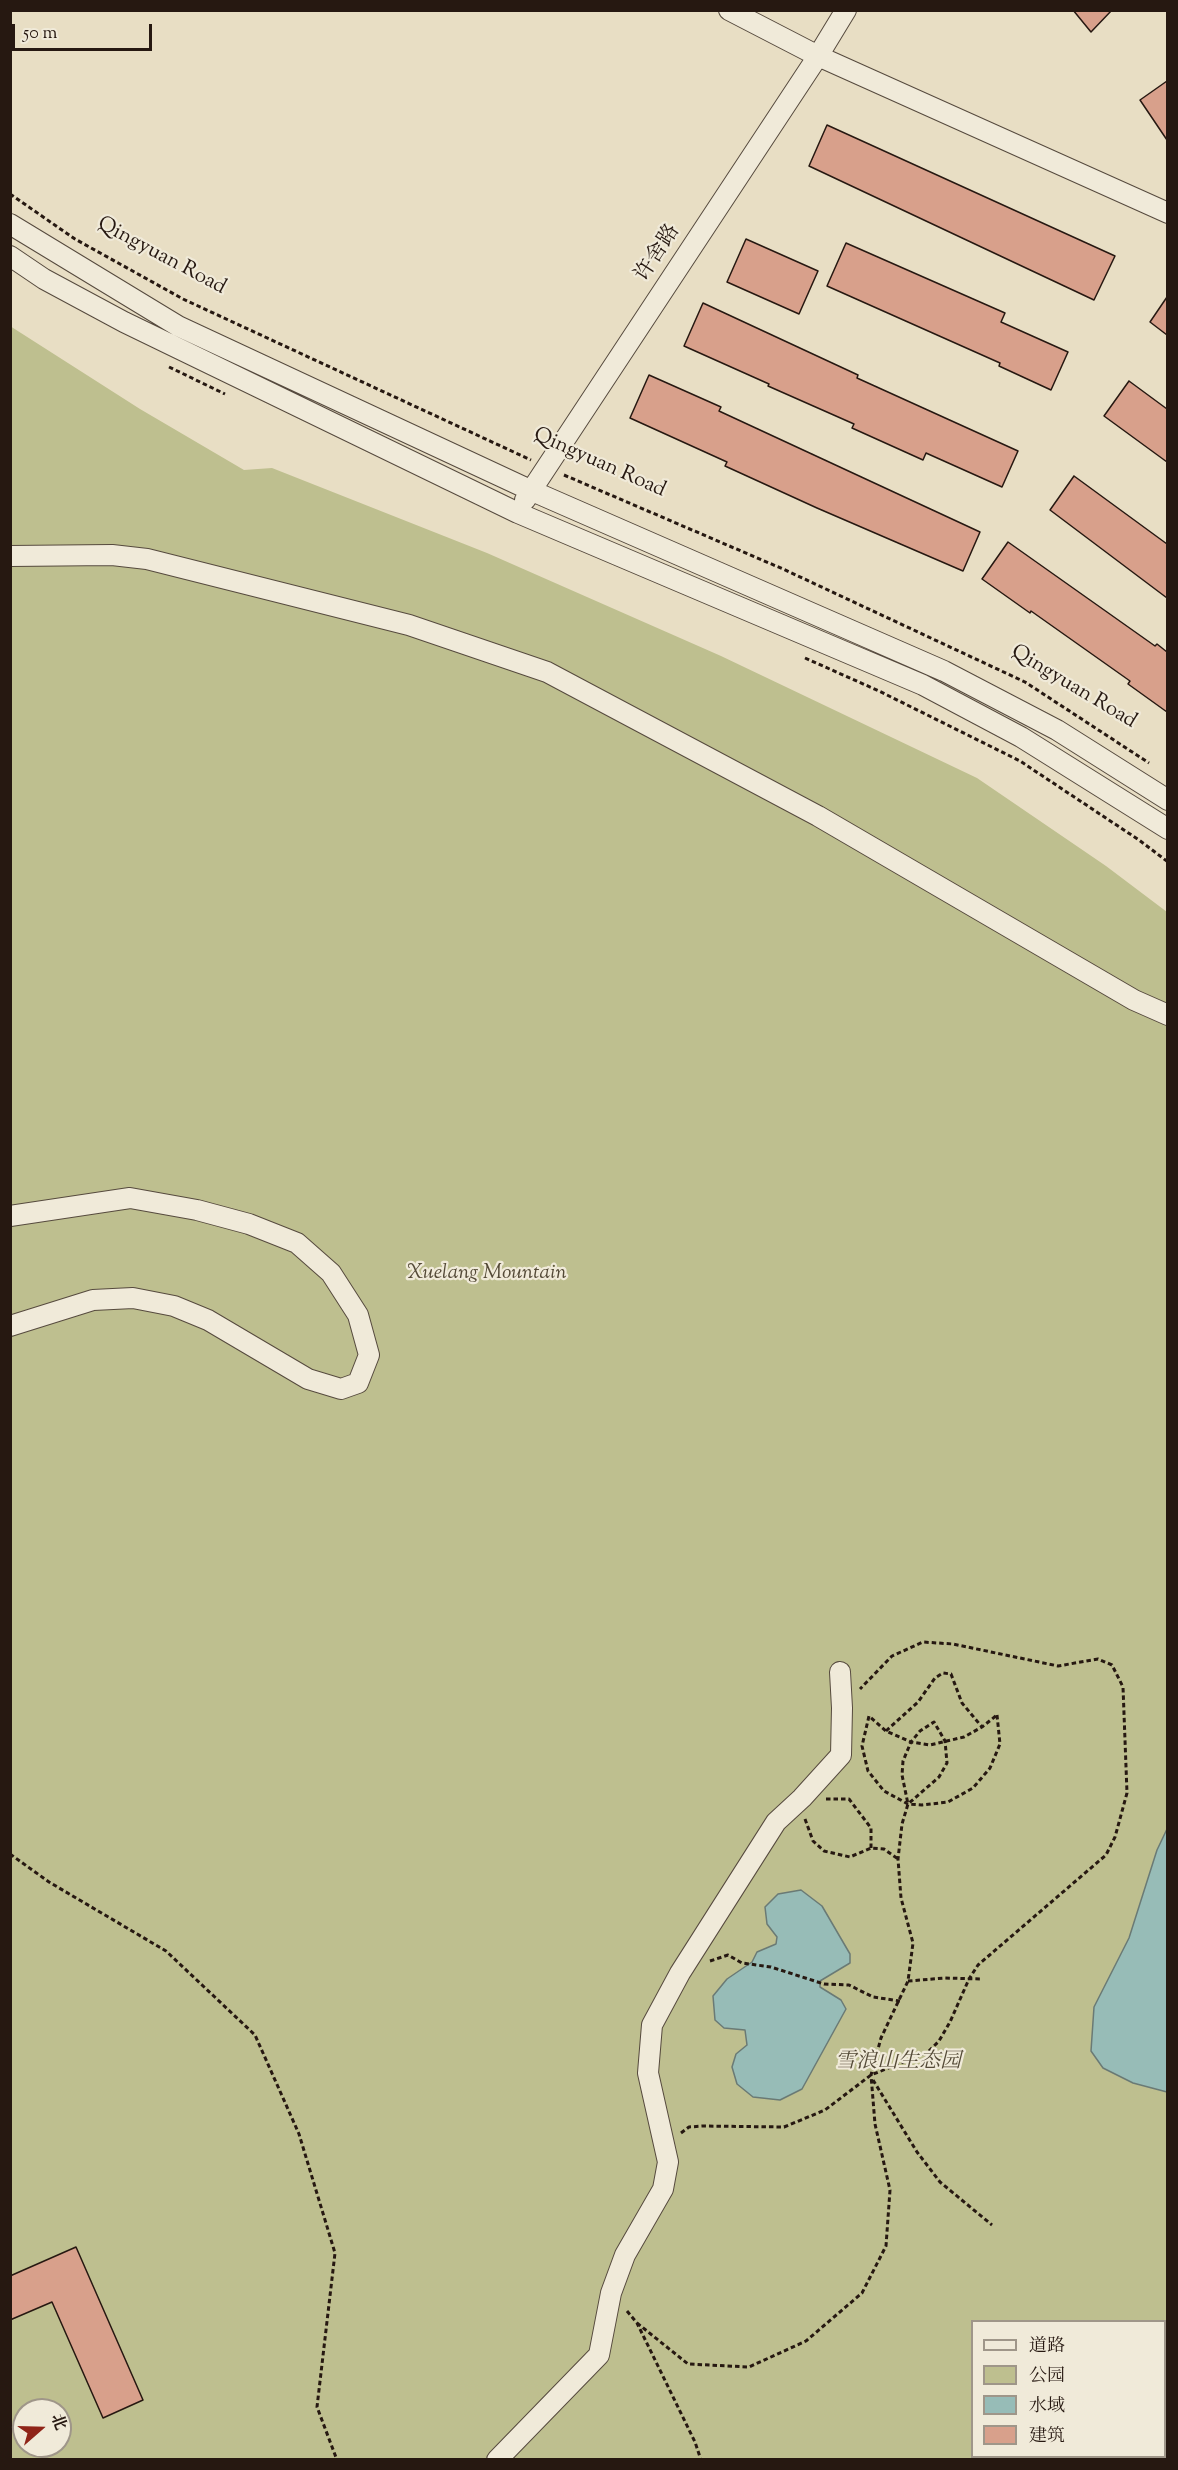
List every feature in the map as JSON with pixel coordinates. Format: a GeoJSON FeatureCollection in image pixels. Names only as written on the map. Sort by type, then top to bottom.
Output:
{"type":"FeatureCollection","features":[{"type":"Feature","properties":{"kind":"street"},"geometry":{"type":"LineString","coordinates":[[729,10],[818,56],[1167,213]]}},
{"type":"Feature","properties":{"kind":"street","name":"许舍路"},"geometry":{"type":"LineString","coordinates":[[516,519],[530,490],[818,56],[846,10]]}},
{"type":"Feature","properties":{"kind":"street"},"geometry":{"type":"LineString","coordinates":[[10,224],[178,326],[530,490],[944,670],[1057,730],[1167,800]]}},
{"type":"Feature","properties":{"kind":"street"},"geometry":{"type":"LineString","coordinates":[[10,256],[44,279],[123,322],[516,519],[923,686],[1021,737],[1167,829]]}},
{"type":"Feature","properties":{"kind":"street"},"geometry":{"type":"LineString","coordinates":[[10,556],[112,555],[147,559],[409,625],[547,672],[818,816],[1134,1000],[1167,1015]]}},
{"type":"Feature","properties":{"kind":"street"},"geometry":{"type":"LineString","coordinates":[[10,1216],[130,1198],[197,1210],[249,1224],[278,1235],[297,1243],[331,1273],[358,1315],[369,1355],[358,1383],[341,1389],[308,1379],[208,1320],[174,1306],[133,1298],[93,1300],[10,1326]]}},
{"type":"Feature","properties":{"kind":"street"},"geometry":{"type":"LineString","coordinates":[[497,2460],[599,2355],[611,2293],[625,2255],[663,2189],[668,2162],[648,2073],[652,2025],[680,1973],[776,1822],[802,1798],[841,1755],[840,1672]]}},
{"type":"Feature","properties":{"kind":"path","name":"Qingyuan Road"},"geometry":{"type":"LineString","coordinates":[[10,194],[75,239],[183,299],[546,468],[783,569],[1025,682],[1149,764]]}},
{"type":"Feature","properties":{"kind":"path"},"geometry":{"type":"LineString","coordinates":[[663,2144],[689,2127],[784,2127],[825,2110],[871,2075],[928,2052],[939,2041],[950,2022],[969,1979],[978,1965],[1106,1855],[1115,1837],[1127,1794],[1123,1687],[1112,1665],[1098,1659],[1059,1666],[953,1644],[923,1642],[892,1656],[842,1708]]}},
{"type":"Feature","properties":{"kind":"path"},"geometry":{"type":"LineString","coordinates":[[886,1731],[918,1702],[935,1678],[943,1672],[951,1674],[962,1703],[982,1727]]}},
{"type":"Feature","properties":{"kind":"path"},"geometry":{"type":"LineString","coordinates":[[997,1715],[1000,1744],[990,1768],[973,1788],[948,1802],[909,1804],[884,1791],[868,1771],[862,1746],[869,1716],[886,1731],[911,1742],[930,1745],[964,1737],[997,1715]]}},
{"type":"Feature","properties":{"kind":"path"},"geometry":{"type":"LineString","coordinates":[[611,2293],[638,2323],[688,2364],[749,2367],[806,2341],[862,2293],[886,2246],[890,2190],[875,2124],[871,2075],[880,2038],[908,1982],[913,1943],[901,1898],[898,1859],[902,1824],[909,1804],[939,1777],[947,1763],[945,1741],[934,1722],[920,1731],[911,1742],[903,1761],[902,1775],[909,1804]]}},
{"type":"Feature","properties":{"kind":"path"},"geometry":{"type":"LineString","coordinates":[[871,1848],[870,1828],[861,1812],[849,1799],[802,1798],[805,1824],[813,1841],[824,1851],[850,1857],[871,1848],[884,1849],[898,1859]]}},
{"type":"Feature","properties":{"kind":"path"},"geometry":{"type":"LineString","coordinates":[[10,1854],[49,1882],[166,1951],[255,2035],[299,2134],[335,2253],[317,2407],[337,2460]]}},
{"type":"Feature","properties":{"kind":"path"},"geometry":{"type":"LineString","coordinates":[[742,1963],[771,1967],[824,1984],[849,1985],[873,1997],[900,2001]]}},
{"type":"Feature","properties":{"kind":"path"},"geometry":{"type":"LineString","coordinates":[[908,1982],[981,1979]]}},
{"type":"Feature","properties":{"kind":"path"},"geometry":{"type":"LineString","coordinates":[[871,2075],[877,2090],[894,2111],[917,2152],[940,2182],[992,2225]]}},
{"type":"Feature","properties":{"kind":"path"},"geometry":{"type":"LineString","coordinates":[[638,2323],[695,2442],[701,2460]]}},
{"type":"Feature","properties":{"kind":"green space","name":"Xuelang Mountain"},"geometry":{"type":"Polygon","coordinates":[[[10,326],[140,409],[244,470],[272,468],[487,553],[721,656],[977,778],[1106,866],[1167,912],[1167,2459],[11,2459],[10,326]]]}},
{"type":"Feature","properties":{"kind":"water"},"geometry":{"type":"Polygon","coordinates":[[[1167,1829],[1168,2092],[1133,2083],[1103,2068],[1091,2051],[1094,2007],[1129,1938],[1157,1850],[1167,1829]]]}},
{"type":"Feature","properties":{"kind":"water"},"geometry":{"type":"Polygon","coordinates":[[[801,1890],[822,1906],[850,1954],[850,1963],[820,1981],[820,1987],[841,2000],[846,2009],[802,2089],[780,2100],[753,2097],[737,2084],[732,2067],[736,2054],[747,2045],[745,2030],[724,2028],[715,2020],[713,1996],[727,1979],[752,1962],[757,1952],[776,1944],[777,1937],[767,1924],[765,1907],[778,1894],[801,1890]]]}},
{"type":"Feature","properties":{"kind":"building"},"geometry":{"type":"Polygon","coordinates":[[[1073,10],[1112,10],[1091,32],[1073,10]]]}},
{"type":"Feature","properties":{"kind":"building"},"geometry":{"type":"Polygon","coordinates":[[[1167,81],[1167,140],[1140,100],[1167,81]]]}},
{"type":"Feature","properties":{"kind":"building"},"geometry":{"type":"Polygon","coordinates":[[[827,125],[1115,256],[1094,300],[809,166],[827,125]]]}},
{"type":"Feature","properties":{"kind":"building"},"geometry":{"type":"Polygon","coordinates":[[[746,239],[818,271],[799,314],[727,282],[746,239]]]}},
{"type":"Feature","properties":{"kind":"building"},"geometry":{"type":"Polygon","coordinates":[[[846,243],[1005,313],[1001,322],[1068,352],[1051,390],[999,366],[1000,363],[827,286],[846,243]]]}},
{"type":"Feature","properties":{"kind":"building"},"geometry":{"type":"Polygon","coordinates":[[[1167,297],[1167,335],[1150,322],[1167,297]]]}},
{"type":"Feature","properties":{"kind":"building"},"geometry":{"type":"Polygon","coordinates":[[[703,303],[858,375],[857,378],[1018,451],[1002,487],[926,453],[923,460],[852,428],[854,424],[684,346],[703,303]]]}},
{"type":"Feature","properties":{"kind":"building"},"geometry":{"type":"Polygon","coordinates":[[[649,375],[721,407],[719,411],[980,532],[963,571],[725,466],[727,462],[630,418],[649,375]]]}},
{"type":"Feature","properties":{"kind":"building"},"geometry":{"type":"Polygon","coordinates":[[[1129,381],[1167,409],[1167,462],[1104,416],[1129,381]]]}},
{"type":"Feature","properties":{"kind":"building"},"geometry":{"type":"Polygon","coordinates":[[[1074,476],[1167,544],[1167,598],[1050,510],[1074,476]]]}},
{"type":"Feature","properties":{"kind":"building"},"geometry":{"type":"Polygon","coordinates":[[[1008,542],[1155,646],[1157,644],[1167,652],[1167,712],[1128,684],[1130,681],[982,579],[1008,542]]]}},
{"type":"Feature","properties":{"kind":"building"},"geometry":{"type":"Polygon","coordinates":[[[76,2247],[143,2400],[103,2418],[52,2302],[10,2320],[10,2276],[76,2247]]]}},
{"type":"Feature","properties":{"kind":"park label","name":"雪浪山生态园"},"geometry":{"type":"Point","coordinates":[898,2063]}}]}
